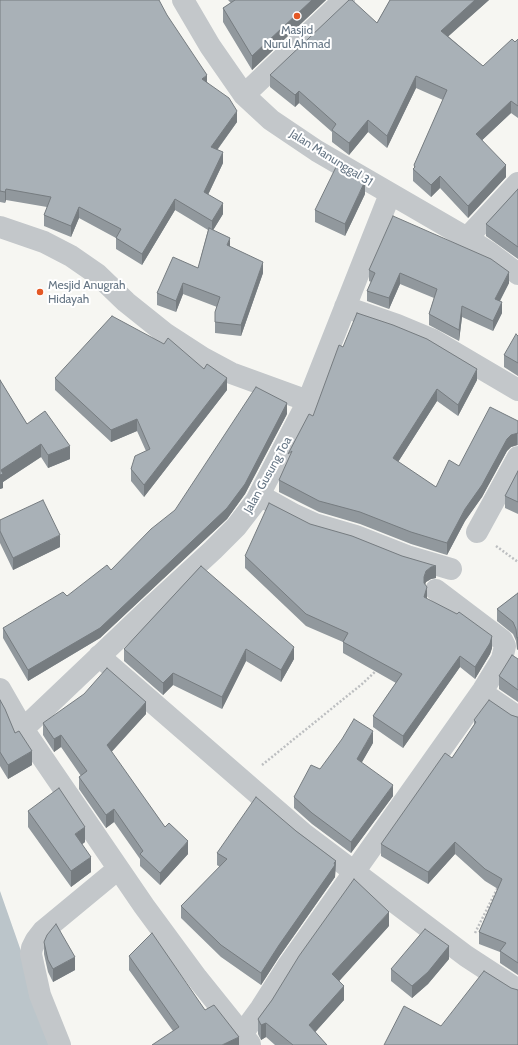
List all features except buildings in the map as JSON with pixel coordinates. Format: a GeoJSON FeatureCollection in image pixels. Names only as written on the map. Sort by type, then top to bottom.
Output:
{"type":"FeatureCollection","features":[{"type":"Feature","properties":{"kind":"street","name":"Jalan Manunggal 31"},"geometry":{"type":"LineString","coordinates":[[183,0],[210,46],[244,95],[271,120],[311,147],[467,238],[518,274]]}},
{"type":"Feature","properties":{"kind":"street"},"geometry":{"type":"LineString","coordinates":[[244,95],[344,0]]}},
{"type":"Feature","properties":{"kind":"street"},"geometry":{"type":"LineString","coordinates":[[467,238],[518,183]]}},
{"type":"Feature","properties":{"kind":"street","name":"Jalan Gusung Toa"},"geometry":{"type":"LineString","coordinates":[[23,729],[213,550],[236,527],[256,501],[308,401],[390,194]]}},
{"type":"Feature","properties":{"kind":"street"},"geometry":{"type":"LineString","coordinates":[[0,226],[44,242],[71,256],[96,274],[126,302],[166,334],[203,358],[231,373],[308,401]]}},
{"type":"Feature","properties":{"kind":"street"},"geometry":{"type":"LineString","coordinates":[[345,307],[397,325],[433,340],[518,390]]}},
{"type":"Feature","properties":{"kind":"street"},"geometry":{"type":"LineString","coordinates":[[477,532],[518,457]]}},
{"type":"Feature","properties":{"kind":"street"},"geometry":{"type":"LineString","coordinates":[[259,495],[295,515],[315,524],[356,536],[407,556],[451,569]]}},
{"type":"Feature","properties":{"kind":"street"},"geometry":{"type":"LineString","coordinates":[[0,690],[23,729],[118,869],[197,978],[247,1039],[261,1008],[293,958],[483,690],[502,659],[505,651],[505,643],[484,625],[436,590]]}},
{"type":"Feature","properties":{"kind":"street"},"geometry":{"type":"LineString","coordinates":[[99,656],[304,834],[466,956],[518,990]]}},
{"type":"Feature","properties":{"kind":"street"},"geometry":{"type":"LineString","coordinates":[[483,690],[483,693],[518,718]]}},
{"type":"Feature","properties":{"kind":"street"},"geometry":{"type":"LineString","coordinates":[[60,1045],[40,995],[31,954],[32,948],[43,931],[118,869]]}},
{"type":"Feature","properties":{"kind":"path"},"geometry":{"type":"LineString","coordinates":[[477,532],[518,562]]}},
{"type":"Feature","properties":{"kind":"path"},"geometry":{"type":"LineString","coordinates":[[243,781],[362,684],[380,667]]}},
{"type":"Feature","properties":{"kind":"path"},"geometry":{"type":"LineString","coordinates":[[466,956],[476,930],[501,883]]}},
{"type":"Feature","properties":{"kind":"shaded area"},"geometry":{"type":"Polygon","coordinates":[[[0,891],[35,991],[56,1045],[0,1045],[0,891]]]}},
{"type":"Feature","properties":{"kind":"place","name":"Masjid Nurul Ahmad"},"geometry":{"type":"Point","coordinates":[297,16]}},
{"type":"Feature","properties":{"kind":"place","name":"Mesjid Anugrah Hidayah"},"geometry":{"type":"Point","coordinates":[40,292]}}]}
